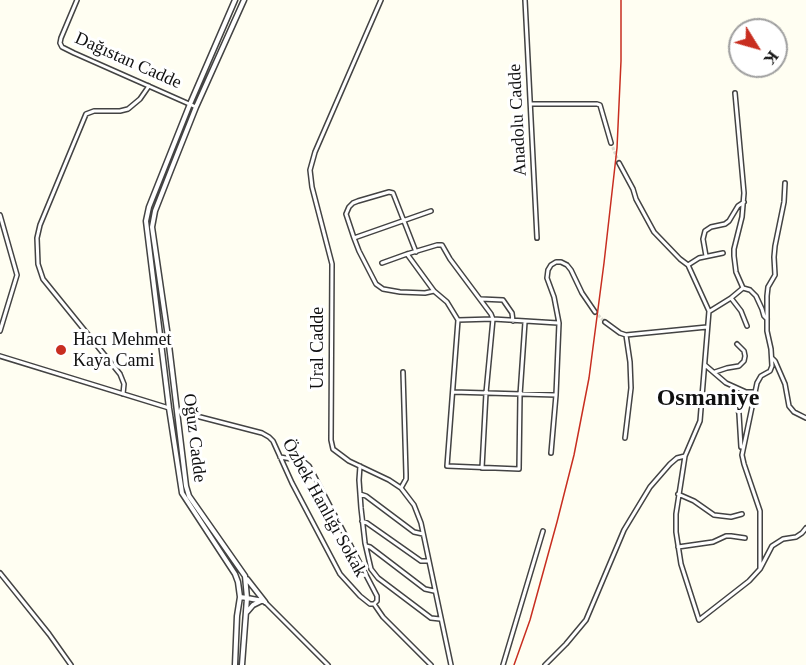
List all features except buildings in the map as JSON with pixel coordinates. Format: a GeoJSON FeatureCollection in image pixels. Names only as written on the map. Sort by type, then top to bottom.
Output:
{"type":"FeatureCollection","features":[{"type":"Feature","properties":{"kind":"street","name":"Dağıstan Cadde"},"geometry":{"type":"LineString","coordinates":[[77,0],[61,38],[62,46],[196,106]]}},
{"type":"Feature","properties":{"kind":"street","name":"Oğuz Cadde"},"geometry":{"type":"LineString","coordinates":[[235,0],[190,104],[149,207],[146,221],[182,493],[238,582],[240,597],[235,665]]}},
{"type":"Feature","properties":{"kind":"street","name":"Oğuz Cadde"},"geometry":{"type":"LineString","coordinates":[[242,665],[248,598],[245,576],[188,494],[152,227],[155,211],[196,106],[244,0]]}},
{"type":"Feature","properties":{"kind":"street","name":"Ural Cadde"},"geometry":{"type":"LineString","coordinates":[[381,0],[315,152],[310,170],[312,187],[332,264],[331,440],[333,449],[349,461],[389,480],[401,489],[414,505],[423,534],[451,665]]}},
{"type":"Feature","properties":{"kind":"street","name":"Anadolu Cadde"},"geometry":{"type":"LineString","coordinates":[[525,0],[537,238]]}},
{"type":"Feature","properties":{"kind":"street"},"geometry":{"type":"LineString","coordinates":[[123,394],[124,384],[120,374],[43,279],[37,238],[40,225],[86,114],[93,111],[128,109],[140,99],[149,86]]}},
{"type":"Feature","properties":{"kind":"street"},"geometry":{"type":"LineString","coordinates":[[735,93],[744,177],[744,202],[734,256],[736,272],[743,288]]}},
{"type":"Feature","properties":{"kind":"street"},"geometry":{"type":"LineString","coordinates":[[531,104],[600,105],[611,143]]}},
{"type":"Feature","properties":{"kind":"street"},"geometry":{"type":"LineString","coordinates":[[619,163],[654,232],[688,265],[709,311],[700,421],[685,456],[676,514],[681,564],[699,620],[749,581],[760,569],[772,546],[783,539],[796,537],[806,528]]}},
{"type":"Feature","properties":{"kind":"street"},"geometry":{"type":"LineString","coordinates":[[760,569],[760,511],[742,455],[754,392],[759,379],[771,369],[771,349],[767,332],[767,290],[775,275],[775,246],[784,202],[785,183]]}},
{"type":"Feature","properties":{"kind":"street"},"geometry":{"type":"LineString","coordinates":[[416,252],[392,192],[351,205],[347,212],[347,219],[358,251],[380,288],[400,292],[434,291]]}},
{"type":"Feature","properties":{"kind":"street"},"geometry":{"type":"LineString","coordinates":[[706,256],[703,239],[705,231],[727,223],[738,206],[744,202]]}},
{"type":"Feature","properties":{"kind":"street"},"geometry":{"type":"LineString","coordinates":[[354,238],[431,211]]}},
{"type":"Feature","properties":{"kind":"street"},"geometry":{"type":"LineString","coordinates":[[0,215],[17,275],[0,330]]}},
{"type":"Feature","properties":{"kind":"street"},"geometry":{"type":"LineString","coordinates":[[382,263],[442,245],[487,307],[493,319],[482,468]]}},
{"type":"Feature","properties":{"kind":"street"},"geometry":{"type":"LineString","coordinates":[[407,254],[434,291],[447,302],[458,320],[447,466],[519,469],[520,395],[525,322]]}},
{"type":"Feature","properties":{"kind":"street"},"geometry":{"type":"LineString","coordinates":[[688,265],[699,258],[723,254]]}},
{"type":"Feature","properties":{"kind":"street"},"geometry":{"type":"LineString","coordinates":[[551,453],[559,323],[554,297],[547,278],[551,265],[561,262],[567,265],[595,312]]}},
{"type":"Feature","properties":{"kind":"street"},"geometry":{"type":"LineString","coordinates":[[743,288],[750,290],[756,296],[767,319]]}},
{"type":"Feature","properties":{"kind":"street"},"geometry":{"type":"LineString","coordinates":[[709,311],[743,288]]}},
{"type":"Feature","properties":{"kind":"street"},"geometry":{"type":"LineString","coordinates":[[730,298],[736,304],[747,326]]}},
{"type":"Feature","properties":{"kind":"street"},"geometry":{"type":"LineString","coordinates":[[481,299],[503,300],[512,313],[513,321]]}},
{"type":"Feature","properties":{"kind":"street"},"geometry":{"type":"LineString","coordinates":[[458,320],[493,319],[559,323]]}},
{"type":"Feature","properties":{"kind":"street"},"geometry":{"type":"LineString","coordinates":[[604,322],[626,335],[707,327]]}},
{"type":"Feature","properties":{"kind":"street"},"geometry":{"type":"LineString","coordinates":[[625,438],[631,388],[626,335]]}},
{"type":"Feature","properties":{"kind":"street"},"geometry":{"type":"LineString","coordinates":[[715,372],[739,366],[744,362],[744,351],[737,344]]}},
{"type":"Feature","properties":{"kind":"street"},"geometry":{"type":"LineString","coordinates":[[0,356],[177,411]]}},
{"type":"Feature","properties":{"kind":"street"},"geometry":{"type":"LineString","coordinates":[[771,358],[775,361],[785,384],[789,406],[806,418]]}},
{"type":"Feature","properties":{"kind":"street"},"geometry":{"type":"LineString","coordinates":[[704,364],[734,387],[746,392],[754,392]]}},
{"type":"Feature","properties":{"kind":"street"},"geometry":{"type":"LineString","coordinates":[[401,489],[406,479],[403,372]]}},
{"type":"Feature","properties":{"kind":"street"},"geometry":{"type":"LineString","coordinates":[[734,387],[743,448]]}},
{"type":"Feature","properties":{"kind":"street"},"geometry":{"type":"LineString","coordinates":[[452,392],[556,395]]}},
{"type":"Feature","properties":{"kind":"street","name":"Özbek Hanlığı Sokak"},"geometry":{"type":"LineString","coordinates":[[177,411],[265,434],[273,441],[340,574],[360,596],[370,604],[374,604]]}},
{"type":"Feature","properties":{"kind":"street"},"geometry":{"type":"LineString","coordinates":[[545,665],[586,620],[624,530],[650,487],[669,464],[685,456]]}},
{"type":"Feature","properties":{"kind":"street"},"geometry":{"type":"LineString","coordinates":[[280,457],[303,461],[309,466],[377,596],[374,604],[383,617],[431,665]]}},
{"type":"Feature","properties":{"kind":"street"},"geometry":{"type":"LineString","coordinates":[[360,466],[362,521],[370,567],[376,576],[431,618],[440,619]]}},
{"type":"Feature","properties":{"kind":"street"},"geometry":{"type":"LineString","coordinates":[[360,494],[366,496],[414,532],[423,534]]}},
{"type":"Feature","properties":{"kind":"street"},"geometry":{"type":"LineString","coordinates":[[678,494],[694,501],[714,515],[730,517],[742,514]]}},
{"type":"Feature","properties":{"kind":"street"},"geometry":{"type":"LineString","coordinates":[[362,521],[421,561],[428,561]]}},
{"type":"Feature","properties":{"kind":"street"},"geometry":{"type":"LineString","coordinates":[[503,665],[543,531]]}},
{"type":"Feature","properties":{"kind":"street"},"geometry":{"type":"LineString","coordinates":[[678,547],[713,542],[726,536],[745,538]]}},
{"type":"Feature","properties":{"kind":"street"},"geometry":{"type":"LineString","coordinates":[[366,546],[425,589],[434,591]]}},
{"type":"Feature","properties":{"kind":"street"},"geometry":{"type":"LineString","coordinates":[[0,573],[71,665]]}},
{"type":"Feature","properties":{"kind":"street"},"geometry":{"type":"LineString","coordinates":[[245,576],[263,601],[328,665]]}},
{"type":"Feature","properties":{"kind":"street"},"geometry":{"type":"LineString","coordinates":[[240,597],[263,601]]}},
{"type":"Feature","properties":{"kind":"street"},"geometry":{"type":"LineString","coordinates":[[246,613],[253,605],[263,601]]}},
{"type":"Feature","properties":{"kind":"tunnel"},"geometry":{"type":"LineString","coordinates":[[611,143],[619,163]]}},
{"type":"Feature","properties":{"kind":"tunnel"},"geometry":{"type":"LineString","coordinates":[[595,312],[605,322]]}},
{"type":"Feature","properties":{"kind":"railway"},"geometry":{"type":"LineString","coordinates":[[514,665],[530,620],[557,522],[574,455],[589,378],[617,148],[621,0]]}},
{"type":"Feature","properties":{"kind":"place","name":"Hacı Mehmet Kaya Cami"},"geometry":{"type":"Point","coordinates":[61,350]}},
{"type":"Feature","properties":{"kind":"district","name":"Osmaniye"},"geometry":{"type":"Point","coordinates":[708,399]}}]}
